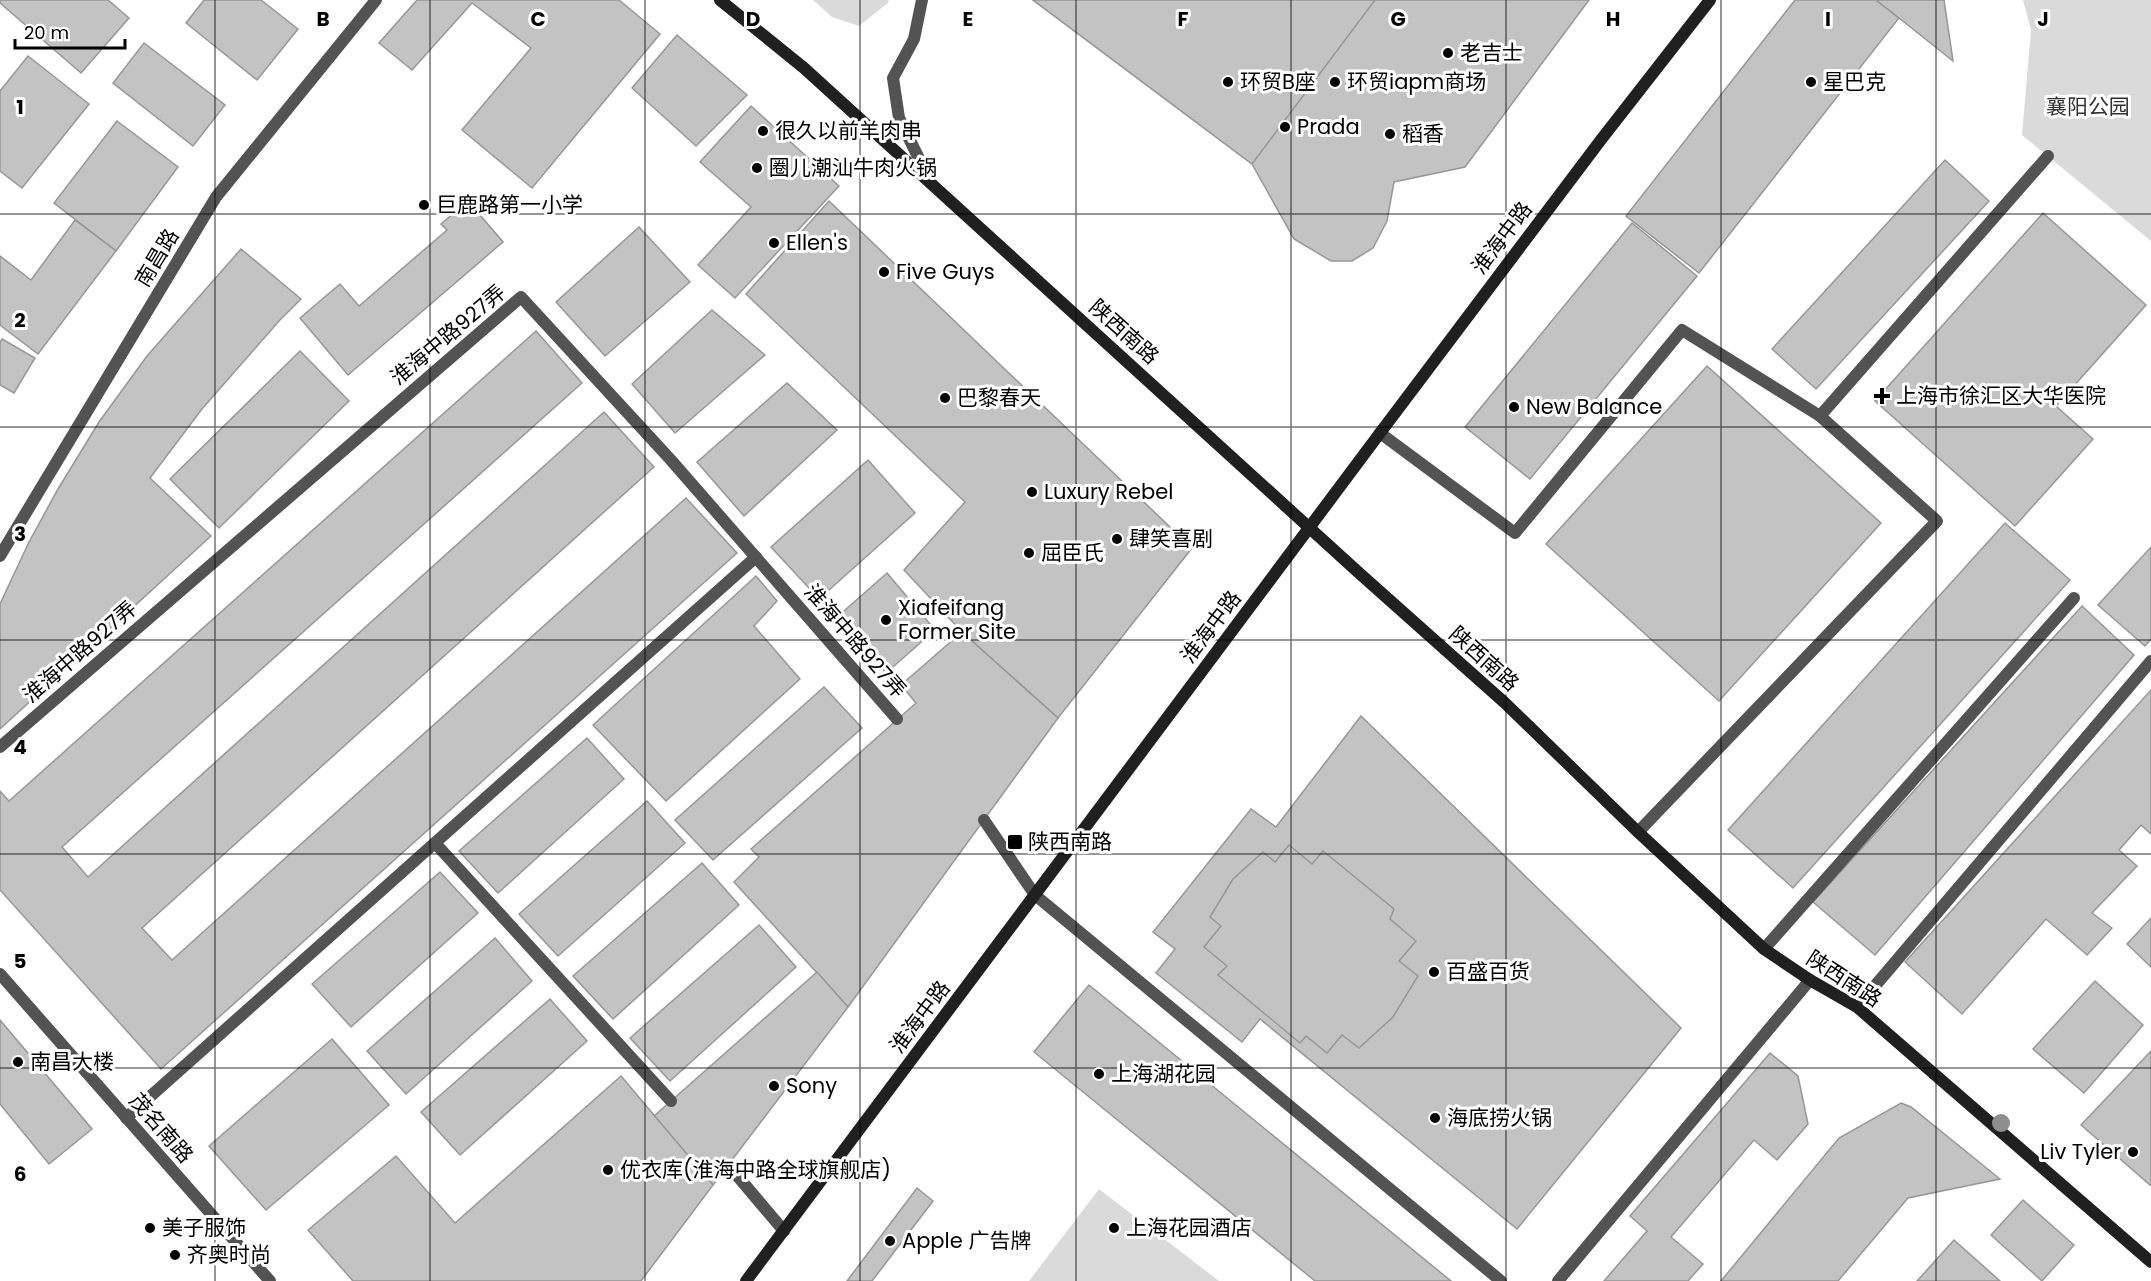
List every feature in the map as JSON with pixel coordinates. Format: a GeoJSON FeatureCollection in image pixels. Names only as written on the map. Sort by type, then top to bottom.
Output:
{"type":"FeatureCollection","features":[{"type":"Feature","properties":{"kind":"main road","name":"陕西南路"},"geometry":{"type":"LineString","coordinates":[[720,0],[804,68],[1309,528],[1505,703],[1638,832],[1764,949],[1810,980],[1857,1006],[2151,1262]]}},
{"type":"Feature","properties":{"kind":"main road","name":"淮海中路"},"geometry":{"type":"LineString","coordinates":[[747,1281],[1380,433],[1600,141],[1710,0]]}},
{"type":"Feature","properties":{"kind":"street","name":"南昌路"},"geometry":{"type":"LineString","coordinates":[[0,556],[216,197],[376,0]]}},
{"type":"Feature","properties":{"kind":"street"},"geometry":{"type":"LineString","coordinates":[[922,0],[914,39],[893,78],[899,118],[932,184]]}},
{"type":"Feature","properties":{"kind":"street"},"geometry":{"type":"LineString","coordinates":[[1820,416],[2048,156]]}},
{"type":"Feature","properties":{"kind":"street","name":"淮海中路927弄"},"geometry":{"type":"LineString","coordinates":[[0,747],[521,297],[623,407],[897,719]]}},
{"type":"Feature","properties":{"kind":"street"},"geometry":{"type":"LineString","coordinates":[[1380,433],[1515,533],[1682,330],[1820,416],[1937,521],[1638,832]]}},
{"type":"Feature","properties":{"kind":"street"},"geometry":{"type":"LineString","coordinates":[[126,1118],[756,557]]}},
{"type":"Feature","properties":{"kind":"street"},"geometry":{"type":"LineString","coordinates":[[1764,949],[2074,598]]}},
{"type":"Feature","properties":{"kind":"street"},"geometry":{"type":"LineString","coordinates":[[1857,1006],[2151,661]]}},
{"type":"Feature","properties":{"kind":"street"},"geometry":{"type":"LineString","coordinates":[[984,820],[1035,895],[1501,1281]]}},
{"type":"Feature","properties":{"kind":"street"},"geometry":{"type":"LineString","coordinates":[[435,843],[671,1101]]}},
{"type":"Feature","properties":{"kind":"street","name":"茂名南路"},"geometry":{"type":"LineString","coordinates":[[0,974],[270,1281]]}},
{"type":"Feature","properties":{"kind":"street"},"geometry":{"type":"LineString","coordinates":[[1558,1281],[1810,980]]}},
{"type":"Feature","properties":{"kind":"street"},"geometry":{"type":"LineString","coordinates":[[729,1166],[784,1231]]}},
{"type":"Feature","properties":{"kind":"green space"},"geometry":{"type":"Polygon","coordinates":[[[813,0],[889,0],[859,26],[832,17],[813,0]]]}},
{"type":"Feature","properties":{"kind":"green space","name":"襄阳公园"},"geometry":{"type":"Polygon","coordinates":[[[2023,0],[2151,0],[2151,241],[2022,135],[2031,30],[2023,0]]]}},
{"type":"Feature","properties":{"kind":"green space","name":"上海花园酒店"},"geometry":{"type":"Polygon","coordinates":[[[1099,1189],[1219,1281],[1029,1281],[1099,1189]]]}},
{"type":"Feature","properties":{"kind":"building"},"geometry":{"type":"Polygon","coordinates":[[[0,0],[108,0],[129,18],[81,73],[0,3],[0,0]]]}},
{"type":"Feature","properties":{"kind":"building"},"geometry":{"type":"Polygon","coordinates":[[[204,0],[261,0],[298,29],[257,80],[186,23],[204,0]]]}},
{"type":"Feature","properties":{"kind":"building"},"geometry":{"type":"Polygon","coordinates":[[[417,0],[619,0],[660,34],[532,188],[462,130],[531,48],[472,3],[412,70],[379,43],[417,0]]]}},
{"type":"Feature","properties":{"kind":"building","name":"环贸iapm商场"},"geometry":{"type":"Polygon","coordinates":[[[1033,0],[1589,0],[1465,167],[1394,182],[1387,221],[1373,248],[1352,261],[1331,261],[1294,239],[1252,164],[1033,0]]]}},
{"type":"Feature","properties":{"kind":"building","name":"环贸B座"},"geometry":{"type":"Polygon","coordinates":[[[1033,0],[1375,0],[1252,164],[1033,0]]]}},
{"type":"Feature","properties":{"kind":"building"},"geometry":{"type":"Polygon","coordinates":[[[1795,0],[1876,0],[1899,18],[1699,273],[1626,216],[1795,0]]]}},
{"type":"Feature","properties":{"kind":"building"},"geometry":{"type":"Polygon","coordinates":[[[1876,0],[1944,0],[1953,61],[1899,18],[1876,0]]]}},
{"type":"Feature","properties":{"kind":"building"},"geometry":{"type":"Polygon","coordinates":[[[677,35],[747,95],[696,146],[632,88],[677,35]]]}},
{"type":"Feature","properties":{"kind":"building"},"geometry":{"type":"Polygon","coordinates":[[[144,43],[225,105],[193,146],[113,83],[144,43]]]}},
{"type":"Feature","properties":{"kind":"building"},"geometry":{"type":"Polygon","coordinates":[[[28,56],[89,104],[22,188],[0,171],[0,91],[28,56]]]}},
{"type":"Feature","properties":{"kind":"building"},"geometry":{"type":"Polygon","coordinates":[[[751,106],[839,186],[735,298],[698,265],[751,207],[700,162],[751,106]]]}},
{"type":"Feature","properties":{"kind":"building"},"geometry":{"type":"Polygon","coordinates":[[[117,121],[178,167],[116,251],[54,203],[117,121]]]}},
{"type":"Feature","properties":{"kind":"building"},"geometry":{"type":"Polygon","coordinates":[[[1945,160],[1989,201],[1816,389],[1772,349],[1945,160]]]}},
{"type":"Feature","properties":{"kind":"building"},"geometry":{"type":"Polygon","coordinates":[[[468,201],[503,242],[348,375],[300,318],[340,284],[359,306],[447,230],[441,224],[468,201]]]}},
{"type":"Feature","properties":{"kind":"building","name":"巴黎春天"},"geometry":{"type":"Polygon","coordinates":[[[829,201],[1192,548],[1058,718],[962,632],[904,570],[965,502],[746,294],[829,201]]]}},
{"type":"Feature","properties":{"kind":"building"},"geometry":{"type":"Polygon","coordinates":[[[2043,213],[2146,305],[2056,406],[2093,439],[2015,526],[1875,401],[2043,213]]]}},
{"type":"Feature","properties":{"kind":"building"},"geometry":{"type":"Polygon","coordinates":[[[75,220],[116,251],[38,354],[0,325],[0,256],[31,280],[75,220]]]}},
{"type":"Feature","properties":{"kind":"building"},"geometry":{"type":"Polygon","coordinates":[[[1632,223],[1697,276],[1530,479],[1465,427],[1632,223]]]}},
{"type":"Feature","properties":{"kind":"building"},"geometry":{"type":"Polygon","coordinates":[[[639,227],[690,282],[605,356],[556,302],[639,227]]]}},
{"type":"Feature","properties":{"kind":"building"},"geometry":{"type":"Polygon","coordinates":[[[241,249],[301,299],[202,409],[150,478],[211,536],[0,729],[0,604],[29,542],[99,422],[147,356],[241,249]]]}},
{"type":"Feature","properties":{"kind":"building"},"geometry":{"type":"Polygon","coordinates":[[[712,310],[765,355],[675,433],[632,384],[712,310]]]}},
{"type":"Feature","properties":{"kind":"building"},"geometry":{"type":"Polygon","coordinates":[[[536,331],[582,383],[62,847],[88,877],[604,412],[654,467],[142,928],[172,960],[686,498],[737,553],[161,1069],[0,890],[0,791],[9,801],[536,331]]]}},
{"type":"Feature","properties":{"kind":"building"},"geometry":{"type":"Polygon","coordinates":[[[2,339],[35,358],[14,393],[0,385],[0,342],[2,339]]]}},
{"type":"Feature","properties":{"kind":"building"},"geometry":{"type":"Polygon","coordinates":[[[300,351],[349,401],[219,528],[170,479],[300,351]]]}},
{"type":"Feature","properties":{"kind":"building"},"geometry":{"type":"Polygon","coordinates":[[[1707,366],[1881,523],[1719,701],[1546,544],[1707,366]]]}},
{"type":"Feature","properties":{"kind":"building"},"geometry":{"type":"Polygon","coordinates":[[[787,383],[837,430],[744,516],[697,462],[787,383]]]}},
{"type":"Feature","properties":{"kind":"building"},"geometry":{"type":"Polygon","coordinates":[[[868,460],[915,513],[819,599],[771,547],[868,460]]]}},
{"type":"Feature","properties":{"kind":"building"},"geometry":{"type":"Polygon","coordinates":[[[2005,523],[2070,580],[1793,888],[1728,830],[2005,523]]]}},
{"type":"Feature","properties":{"kind":"building"},"geometry":{"type":"Polygon","coordinates":[[[2151,547],[2151,639],[2145,646],[2098,605],[2151,547]]]}},
{"type":"Feature","properties":{"kind":"building"},"geometry":{"type":"Polygon","coordinates":[[[887,573],[935,630],[886,673],[836,618],[887,573]]]}},
{"type":"Feature","properties":{"kind":"building"},"geometry":{"type":"Polygon","coordinates":[[[756,576],[777,601],[754,626],[800,679],[666,801],[593,725],[756,576]]]}},
{"type":"Feature","properties":{"kind":"building"},"geometry":{"type":"Polygon","coordinates":[[[2082,606],[2134,655],[1875,955],[1813,902],[2082,606]]]}},
{"type":"Feature","properties":{"kind":"building"},"geometry":{"type":"Polygon","coordinates":[[[962,632],[1058,718],[848,1007],[734,882],[759,857],[751,849],[916,703],[901,685],[962,632]]]}},
{"type":"Feature","properties":{"kind":"building"},"geometry":{"type":"Polygon","coordinates":[[[824,687],[862,728],[713,860],[675,820],[824,687]]]}},
{"type":"Feature","properties":{"kind":"building"},"geometry":{"type":"Polygon","coordinates":[[[2151,690],[2151,834],[2141,825],[2119,850],[2137,866],[2092,913],[2112,928],[2087,955],[2046,919],[1962,1014],[1905,962],[2151,690]]]}},
{"type":"Feature","properties":{"kind":"building"},"geometry":{"type":"Polygon","coordinates":[[[1361,716],[1681,1028],[1517,1229],[1260,1019],[1242,1042],[1156,973],[1175,949],[1153,932],[1251,809],[1276,827],[1361,716]]]}},
{"type":"Feature","properties":{"kind":"building"},"geometry":{"type":"Polygon","coordinates":[[[587,738],[624,779],[498,893],[459,851],[587,738]]]}},
{"type":"Feature","properties":{"kind":"building"},"geometry":{"type":"Polygon","coordinates":[[[647,801],[685,843],[558,956],[519,914],[647,801]]]}},
{"type":"Feature","properties":{"kind":"building"},"geometry":{"type":"Polygon","coordinates":[[[1289,845],[1312,864],[1323,851],[1394,909],[1390,919],[1416,941],[1399,961],[1418,976],[1393,1017],[1359,1048],[1342,1035],[1327,1053],[1306,1036],[1300,1043],[1218,975],[1227,966],[1204,947],[1221,926],[1210,917],[1233,879],[1263,852],[1275,862],[1289,845]]]}},
{"type":"Feature","properties":{"kind":"building"},"geometry":{"type":"Polygon","coordinates":[[[702,863],[739,905],[613,1019],[573,976],[702,863]]]}},
{"type":"Feature","properties":{"kind":"building"},"geometry":{"type":"Polygon","coordinates":[[[440,872],[478,913],[351,1027],[312,984],[440,872]]]}},
{"type":"Feature","properties":{"kind":"building"},"geometry":{"type":"Polygon","coordinates":[[[2151,918],[2151,967],[2127,944],[2151,918]]]}},
{"type":"Feature","properties":{"kind":"building"},"geometry":{"type":"Polygon","coordinates":[[[759,925],[796,967],[670,1081],[630,1038],[759,925]]]}},
{"type":"Feature","properties":{"kind":"building"},"geometry":{"type":"Polygon","coordinates":[[[495,938],[532,981],[406,1094],[367,1051],[495,938]]]}},
{"type":"Feature","properties":{"kind":"building"},"geometry":{"type":"Polygon","coordinates":[[[817,972],[848,1007],[713,1185],[654,1116],[817,972]]]}},
{"type":"Feature","properties":{"kind":"building"},"geometry":{"type":"Polygon","coordinates":[[[2095,981],[2143,1025],[2084,1093],[2033,1049],[2095,981]]]}},
{"type":"Feature","properties":{"kind":"building"},"geometry":{"type":"Polygon","coordinates":[[[1089,985],[1451,1281],[1315,1281],[1034,1052],[1089,985]]]}},
{"type":"Feature","properties":{"kind":"building"},"geometry":{"type":"Polygon","coordinates":[[[550,999],[587,1041],[460,1155],[421,1112],[550,999]]]}},
{"type":"Feature","properties":{"kind":"building","name":"南昌大楼"},"geometry":{"type":"Polygon","coordinates":[[[0,1020],[92,1129],[49,1164],[0,1104],[0,1020]]]}},
{"type":"Feature","properties":{"kind":"building"},"geometry":{"type":"Polygon","coordinates":[[[332,1039],[389,1105],[266,1210],[209,1146],[332,1039]]]}},
{"type":"Feature","properties":{"kind":"building"},"geometry":{"type":"Polygon","coordinates":[[[2151,1051],[2151,1185],[2150,1185],[2081,1125],[2151,1051]]]}},
{"type":"Feature","properties":{"kind":"building"},"geometry":{"type":"Polygon","coordinates":[[[1770,1053],[1798,1076],[1808,1124],[1777,1160],[1754,1140],[1671,1237],[1703,1264],[1688,1281],[1604,1281],[1647,1231],[1630,1216],[1770,1053]]]}},
{"type":"Feature","properties":{"kind":"building","name":"优衣库(淮海中路全球旗舰店)"},"geometry":{"type":"Polygon","coordinates":[[[621,1076],[713,1185],[641,1281],[353,1281],[308,1230],[396,1156],[455,1223],[621,1076]]]}},
{"type":"Feature","properties":{"kind":"building"},"geometry":{"type":"Polygon","coordinates":[[[1901,1103],[1911,1107],[2000,1179],[1908,1198],[1838,1281],[1721,1281],[1839,1138],[1901,1103]]]}},
{"type":"Feature","properties":{"kind":"building","name":"Apple 广告牌"},"geometry":{"type":"Polygon","coordinates":[[[917,1188],[933,1201],[872,1281],[847,1281],[917,1188]]]}},
{"type":"Feature","properties":{"kind":"building"},"geometry":{"type":"Polygon","coordinates":[[[2023,1200],[2074,1245],[2042,1281],[1991,1235],[2023,1200]]]}},
{"type":"Feature","properties":{"kind":"building"},"geometry":{"type":"Polygon","coordinates":[[[1954,1240],[2000,1281],[1917,1281],[1954,1240]]]}},
{"type":"Feature","properties":{"kind":"place","name":"老吉士"},"geometry":{"type":"Point","coordinates":[1448,53]}},
{"type":"Feature","properties":{"kind":"place","name":"环贸B座"},"geometry":{"type":"Point","coordinates":[1228,82]}},
{"type":"Feature","properties":{"kind":"place","name":"环贸iapm商场"},"geometry":{"type":"Point","coordinates":[1335,82]}},
{"type":"Feature","properties":{"kind":"place","name":"星巴克"},"geometry":{"type":"Point","coordinates":[1811,82]}},
{"type":"Feature","properties":{"kind":"place","name":"Prada"},"geometry":{"type":"Point","coordinates":[1285,127]}},
{"type":"Feature","properties":{"kind":"place","name":"很久以前羊肉串"},"geometry":{"type":"Point","coordinates":[763,131]}},
{"type":"Feature","properties":{"kind":"place","name":"稻香"},"geometry":{"type":"Point","coordinates":[1390,134]}},
{"type":"Feature","properties":{"kind":"place","name":"圈儿潮汕牛肉火锅"},"geometry":{"type":"Point","coordinates":[757,168]}},
{"type":"Feature","properties":{"kind":"place","name":"巨鹿路第一小学"},"geometry":{"type":"Point","coordinates":[424,205]}},
{"type":"Feature","properties":{"kind":"place","name":"Ellen's"},"geometry":{"type":"Point","coordinates":[774,243]}},
{"type":"Feature","properties":{"kind":"place","name":"Five Guys"},"geometry":{"type":"Point","coordinates":[884,272]}},
{"type":"Feature","properties":{"kind":"place","name":"上海市徐汇区大华医院"},"geometry":{"type":"Point","coordinates":[1882,396]}},
{"type":"Feature","properties":{"kind":"place","name":"巴黎春天"},"geometry":{"type":"Point","coordinates":[945,398]}},
{"type":"Feature","properties":{"kind":"place","name":"New Balance"},"geometry":{"type":"Point","coordinates":[1514,407]}},
{"type":"Feature","properties":{"kind":"place","name":"Luxury Rebel"},"geometry":{"type":"Point","coordinates":[1032,492]}},
{"type":"Feature","properties":{"kind":"place","name":"肆笑喜剧"},"geometry":{"type":"Point","coordinates":[1117,539]}},
{"type":"Feature","properties":{"kind":"place","name":"屈臣氏"},"geometry":{"type":"Point","coordinates":[1029,553]}},
{"type":"Feature","properties":{"kind":"place","name":"Xiafeifang Former Site"},"geometry":{"type":"Point","coordinates":[886,620]}},
{"type":"Feature","properties":{"kind":"place","name":"陕西南路"},"geometry":{"type":"Point","coordinates":[1015,842]}},
{"type":"Feature","properties":{"kind":"place","name":"百盛百货"},"geometry":{"type":"Point","coordinates":[1434,972]}},
{"type":"Feature","properties":{"kind":"place","name":"南昌大楼"},"geometry":{"type":"Point","coordinates":[18,1062]}},
{"type":"Feature","properties":{"kind":"place","name":"上海湖花园"},"geometry":{"type":"Point","coordinates":[1099,1074]}},
{"type":"Feature","properties":{"kind":"place","name":"Sony"},"geometry":{"type":"Point","coordinates":[774,1086]}},
{"type":"Feature","properties":{"kind":"place","name":"海底捞火锅"},"geometry":{"type":"Point","coordinates":[1435,1118]}},
{"type":"Feature","properties":{"kind":"place","name":"Liv Tyler"},"geometry":{"type":"Point","coordinates":[2133,1152]}},
{"type":"Feature","properties":{"kind":"place","name":"优衣库(淮海中路全球旗舰店)"},"geometry":{"type":"Point","coordinates":[608,1170]}},
{"type":"Feature","properties":{"kind":"place","name":"美子服饰"},"geometry":{"type":"Point","coordinates":[150,1228]}},
{"type":"Feature","properties":{"kind":"place","name":"上海花园酒店"},"geometry":{"type":"Point","coordinates":[1114,1228]}},
{"type":"Feature","properties":{"kind":"place","name":"Apple 广告牌"},"geometry":{"type":"Point","coordinates":[890,1241]}},
{"type":"Feature","properties":{"kind":"place","name":"齐奥时尚"},"geometry":{"type":"Point","coordinates":[175,1255]}}]}
